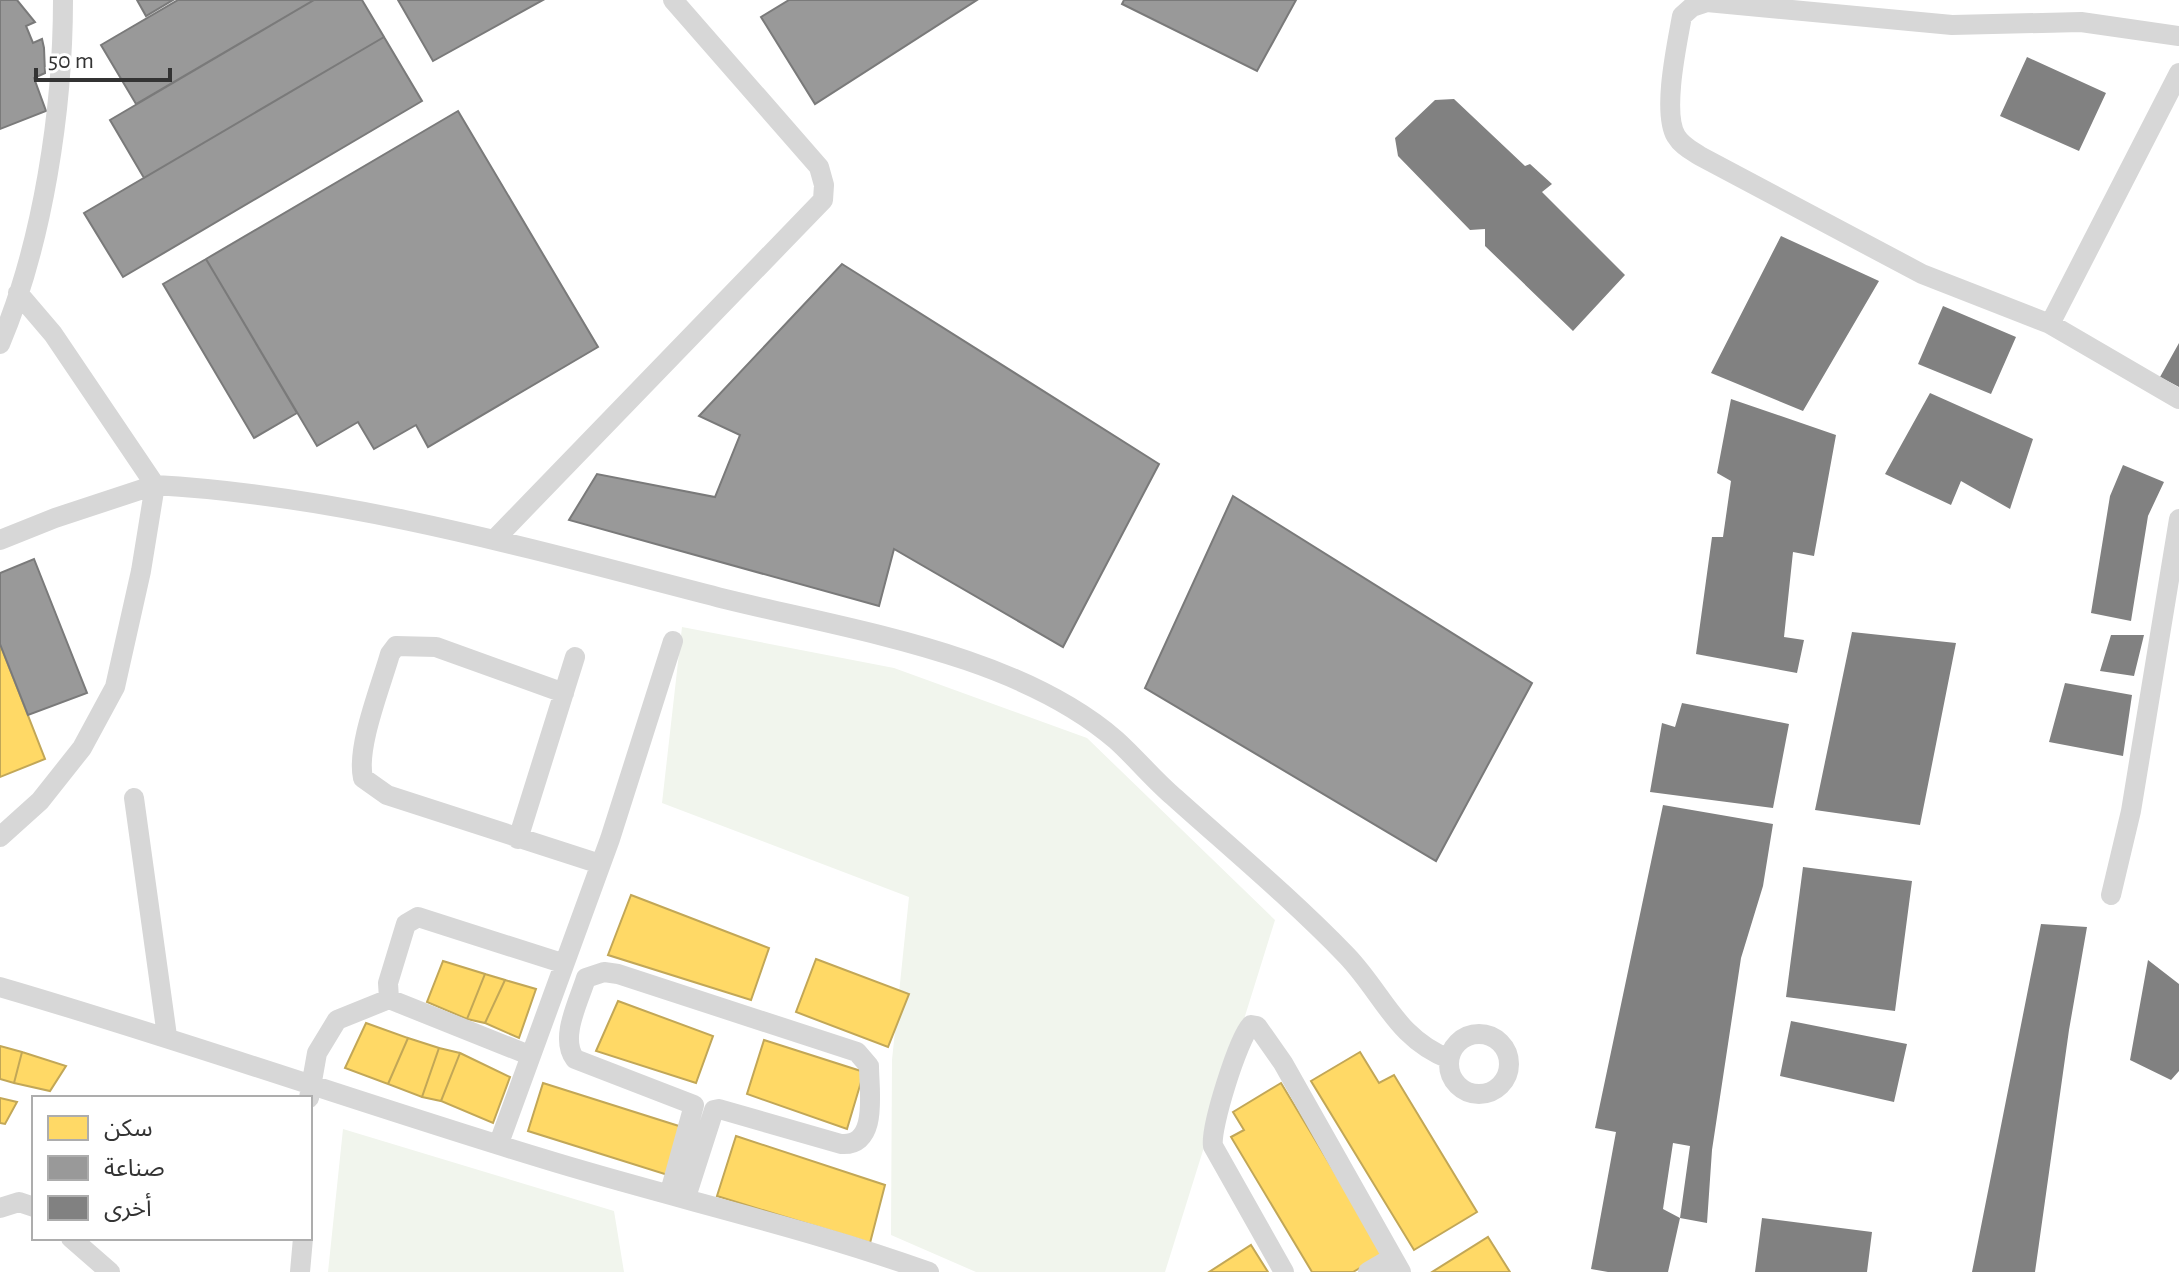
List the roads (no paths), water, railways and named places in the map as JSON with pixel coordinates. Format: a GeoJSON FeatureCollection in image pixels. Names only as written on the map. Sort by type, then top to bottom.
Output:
{"type":"FeatureCollection","features":[{"type":"Feature","properties":{"kind":"street"},"geometry":{"type":"LineString","coordinates":[[0,344],[18,293],[53,131],[63,36],[63,0]]}},
{"type":"Feature","properties":{"kind":"street"},"geometry":{"type":"LineString","coordinates":[[494,540],[823,200],[824,185],[819,167],[673,0]]}},
{"type":"Feature","properties":{"kind":"street"},"geometry":{"type":"LineString","coordinates":[[2179,36],[2081,22],[1952,25],[1707,2],[1692,7],[1682,16],[1671,114],[1674,133],[1682,145],[1922,274],[2050,324],[2179,399]]}},
{"type":"Feature","properties":{"kind":"street"},"geometry":{"type":"LineString","coordinates":[[2050,324],[2179,73]]}},
{"type":"Feature","properties":{"kind":"street"},"geometry":{"type":"LineString","coordinates":[[0,837],[40,801],[82,748],[115,687],[141,571],[155,485],[53,334],[18,293]]}},
{"type":"Feature","properties":{"kind":"street"},"geometry":{"type":"LineString","coordinates":[[0,540],[155,485],[225,489],[494,540],[991,668],[1069,705],[1116,740],[1351,960],[1408,1035],[1449,1059]]}},
{"type":"Feature","properties":{"kind":"street"},"geometry":{"type":"LineString","coordinates":[[2111,895],[2131,811],[2179,519]]}},
{"type":"Feature","properties":{"kind":"street"},"geometry":{"type":"LineString","coordinates":[[499,1143],[600,864],[673,641]]}},
{"type":"Feature","properties":{"kind":"street"},"geometry":{"type":"LineString","coordinates":[[564,693],[436,647],[396,646],[390,654],[372,715],[361,769],[363,778],[387,795],[600,864]]}},
{"type":"Feature","properties":{"kind":"street"},"geometry":{"type":"LineString","coordinates":[[518,839],[575,657]]}},
{"type":"Feature","properties":{"kind":"street"},"geometry":{"type":"LineString","coordinates":[[134,798],[167,1036]]}},
{"type":"Feature","properties":{"kind":"street"},"geometry":{"type":"LineString","coordinates":[[389,999],[388,983],[406,924],[418,917],[562,963]]}},
{"type":"Feature","properties":{"kind":"street"},"geometry":{"type":"LineString","coordinates":[[593,974],[618,974],[857,1052],[869,1066],[868,1124],[862,1138],[851,1145],[841,1144],[714,1110],[678,1194],[694,1105],[688,1100],[575,1059],[569,1052],[570,1028],[586,978],[593,974]]}},
{"type":"Feature","properties":{"kind":"street"},"geometry":{"type":"LineString","coordinates":[[0,987],[167,1036],[310,1090],[678,1194],[929,1272]]}},
{"type":"Feature","properties":{"kind":"street"},"geometry":{"type":"LineString","coordinates":[[310,1090],[317,1053],[337,1020],[389,999],[529,1055]]}},
{"type":"Feature","properties":{"kind":"street"},"geometry":{"type":"LineString","coordinates":[[1284,1272],[1213,1146],[1211,1132],[1242,1038],[1251,1025],[1257,1026],[1283,1063],[1396,1265],[1368,1272]]}},
{"type":"Feature","properties":{"kind":"street"},"geometry":{"type":"LineString","coordinates":[[0,1208],[19,1202],[32,1206]]}},
{"type":"Feature","properties":{"kind":"street"},"geometry":{"type":"LineString","coordinates":[[73,1240],[110,1272]]}},
{"type":"Feature","properties":{"kind":"street"},"geometry":{"type":"LineString","coordinates":[[300,1272],[303,1240]]}}]}
